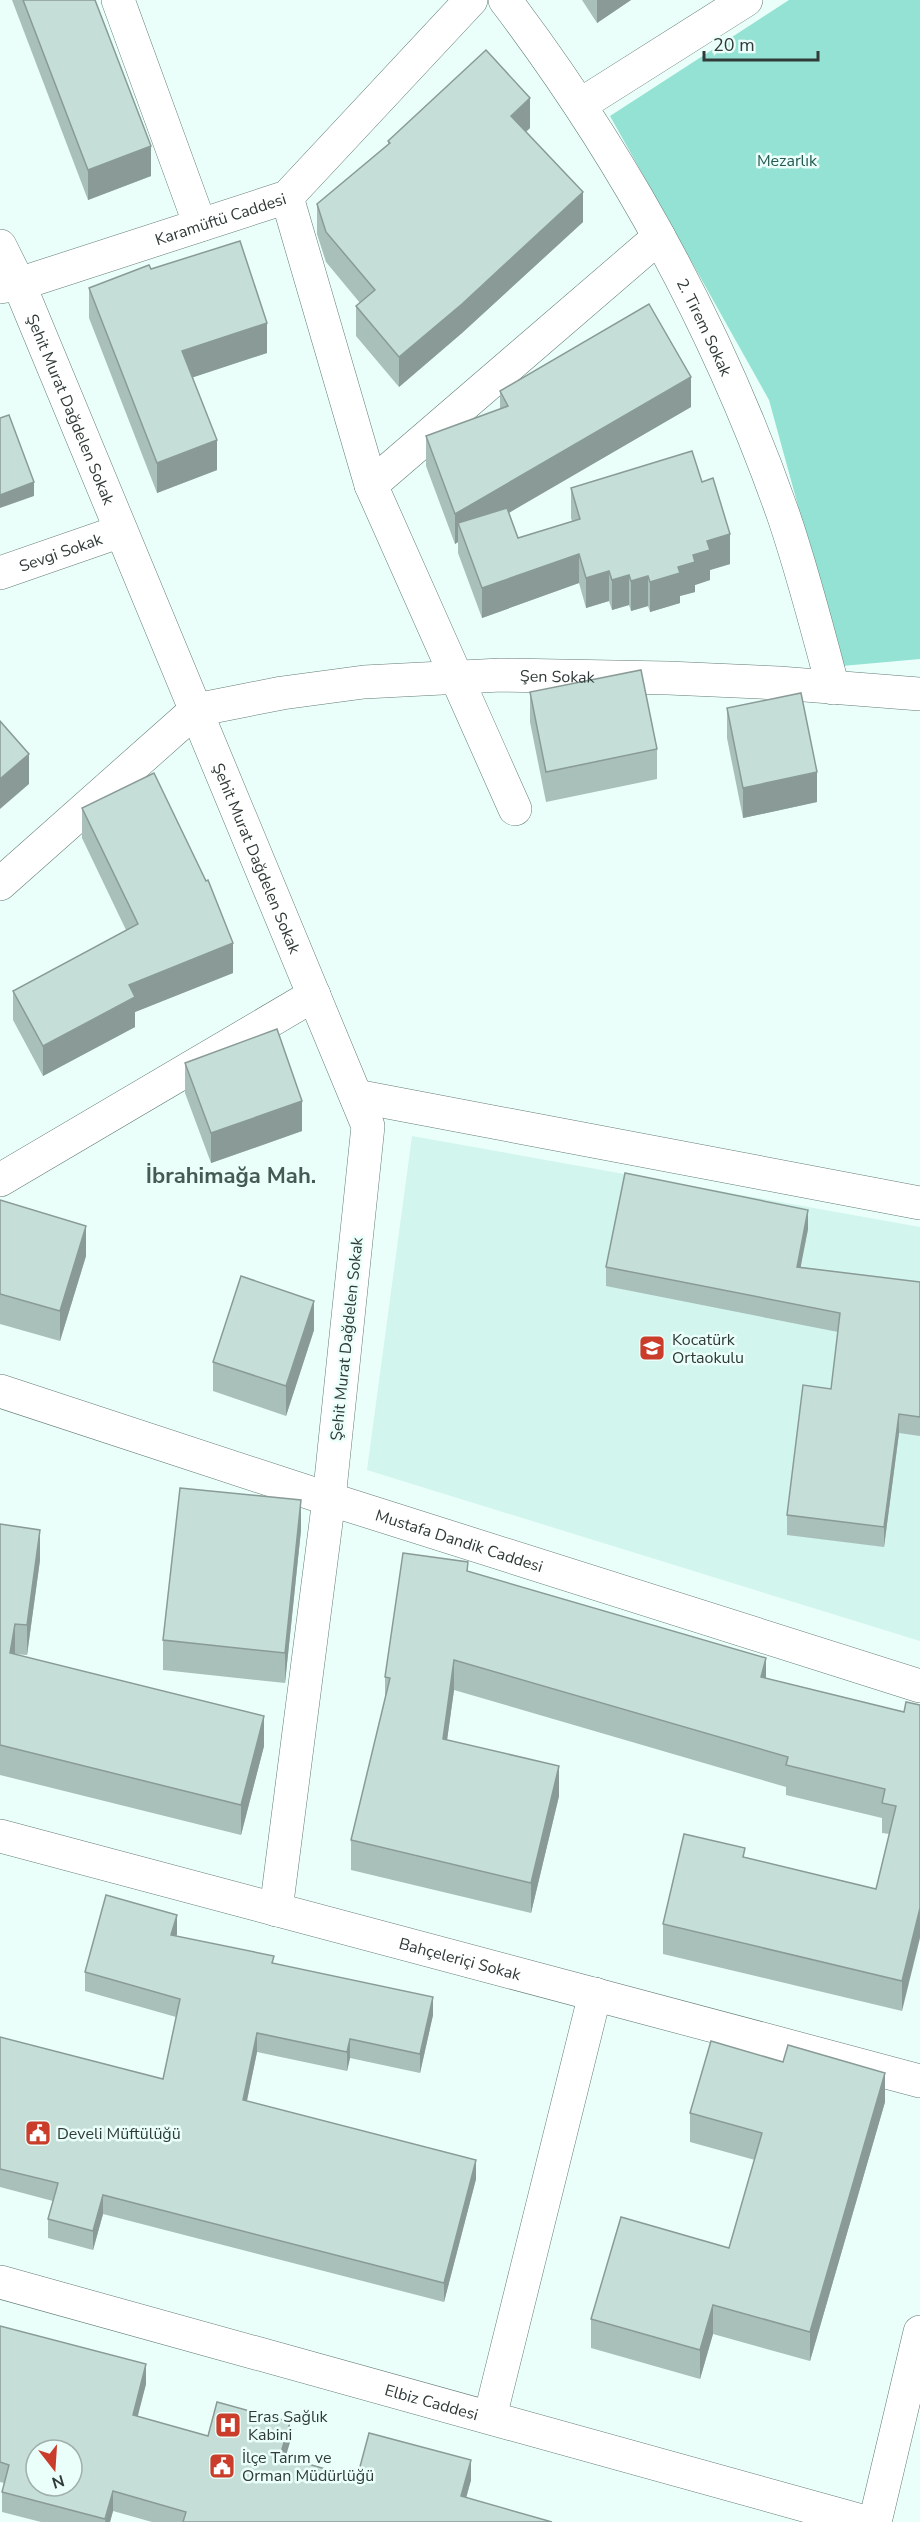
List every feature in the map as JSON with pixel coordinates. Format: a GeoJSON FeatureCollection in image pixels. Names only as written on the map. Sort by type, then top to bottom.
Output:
{"type":"FeatureCollection","features":[{"type":"Feature","properties":{"kind":"street"},"geometry":{"type":"LineString","coordinates":[[118,0],[200,225]]}},
{"type":"Feature","properties":{"kind":"street","name":"Karamüftü Caddesi"},"geometry":{"type":"LineString","coordinates":[[9,286],[287,197],[471,0]]}},
{"type":"Feature","properties":{"kind":"street","name":"2. Tirem Sokak"},"geometry":{"type":"LineString","coordinates":[[505,0],[580,105],[659,237],[719,355],[754,436],[784,518],[833,688]]}},
{"type":"Feature","properties":{"kind":"street"},"geometry":{"type":"LineString","coordinates":[[580,105],[746,0]]}},
{"type":"Feature","properties":{"kind":"street"},"geometry":{"type":"LineString","coordinates":[[287,197],[371,485],[515,808]]}},
{"type":"Feature","properties":{"kind":"street"},"geometry":{"type":"LineString","coordinates":[[371,485],[659,237]]}},
{"type":"Feature","properties":{"kind":"street","name":"Şehit Murat Dağdelen Sokak"},"geometry":{"type":"LineString","coordinates":[[0,246],[9,286],[121,531],[368,1126],[329,1499],[276,1910]]}},
{"type":"Feature","properties":{"kind":"street","name":"Sevgi Sokak"},"geometry":{"type":"LineString","coordinates":[[0,573],[121,531]]}},
{"type":"Feature","properties":{"kind":"street","name":"Şen Sokak"},"geometry":{"type":"LineString","coordinates":[[196,710],[282,693],[364,682],[456,676],[668,678],[920,694]]}},
{"type":"Feature","properties":{"kind":"street"},"geometry":{"type":"LineString","coordinates":[[0,884],[196,710]]}},
{"type":"Feature","properties":{"kind":"street"},"geometry":{"type":"LineString","coordinates":[[0,1180],[314,995]]}},
{"type":"Feature","properties":{"kind":"street"},"geometry":{"type":"LineString","coordinates":[[356,1096],[920,1203]]}},
{"type":"Feature","properties":{"kind":"street","name":"Mustafa Dandik Caddesi"},"geometry":{"type":"LineString","coordinates":[[0,1391],[329,1499],[920,1686]]}},
{"type":"Feature","properties":{"kind":"street","name":"Bahçeleriçi Sokak"},"geometry":{"type":"LineString","coordinates":[[0,1836],[920,2081]]}},
{"type":"Feature","properties":{"kind":"street"},"geometry":{"type":"LineString","coordinates":[[490,2418],[595,1994]]}},
{"type":"Feature","properties":{"kind":"street","name":"Elbiz Caddesi"},"geometry":{"type":"LineString","coordinates":[[0,2282],[865,2522]]}},
{"type":"Feature","properties":{"kind":"street"},"geometry":{"type":"LineString","coordinates":[[875,2522],[920,2332]]}},
{"type":"Feature","properties":{"kind":"shaded area","name":"Kocatürk Ortaokulu"},"geometry":{"type":"Polygon","coordinates":[[[412,1136],[920,1227],[920,1641],[367,1470],[412,1136]]]}},
{"type":"Feature","properties":{"kind":"green space","name":"Mezarlık"},"geometry":{"type":"Polygon","coordinates":[[[789,0],[920,0],[920,659],[842,666],[769,400],[610,116],[789,0]]]}},
{"type":"Feature","properties":{"kind":"building"},"geometry":{"type":"Polygon","coordinates":[[[23,0],[95,0],[151,146],[88,170],[23,0]]]}},
{"type":"Feature","properties":{"kind":"building"},"geometry":{"type":"Polygon","coordinates":[[[486,50],[530,98],[511,116],[583,192],[462,304],[399,357],[356,306],[375,290],[326,232],[317,204],[390,143],[388,141],[486,50]]]}},
{"type":"Feature","properties":{"kind":"building"},"geometry":{"type":"Polygon","coordinates":[[[240,241],[267,323],[182,351],[217,440],[157,463],[89,288],[149,265],[151,269],[240,241]]]}},
{"type":"Feature","properties":{"kind":"building"},"geometry":{"type":"Polygon","coordinates":[[[649,304],[691,377],[455,514],[426,436],[508,406],[500,391],[649,304]]]}},
{"type":"Feature","properties":{"kind":"building"},"geometry":{"type":"Polygon","coordinates":[[[9,415],[34,482],[0,495],[0,418],[9,415]]]}},
{"type":"Feature","properties":{"kind":"building"},"geometry":{"type":"Polygon","coordinates":[[[692,451],[702,482],[713,478],[730,534],[707,541],[710,550],[693,555],[695,562],[678,567],[680,573],[650,582],[648,576],[631,581],[629,575],[612,580],[609,571],[586,578],[579,554],[482,588],[458,523],[507,508],[518,538],[580,519],[571,488],[692,451]]]}},
{"type":"Feature","properties":{"kind":"building"},"geometry":{"type":"Polygon","coordinates":[[[641,670],[657,749],[546,772],[530,692],[641,670]]]}},
{"type":"Feature","properties":{"kind":"building"},"geometry":{"type":"Polygon","coordinates":[[[801,693],[817,772],[743,788],[727,708],[801,693]]]}},
{"type":"Feature","properties":{"kind":"building"},"geometry":{"type":"Polygon","coordinates":[[[0,721],[29,754],[0,779],[0,721]]]}},
{"type":"Feature","properties":{"kind":"building"},"geometry":{"type":"Polygon","coordinates":[[[154,773],[206,881],[208,880],[233,943],[129,985],[135,997],[43,1046],[13,991],[138,924],[82,808],[154,773]]]}},
{"type":"Feature","properties":{"kind":"building"},"geometry":{"type":"Polygon","coordinates":[[[277,1029],[302,1101],[211,1133],[185,1063],[277,1029]]]}},
{"type":"Feature","properties":{"kind":"building"},"geometry":{"type":"Polygon","coordinates":[[[625,1173],[808,1210],[797,1267],[920,1282],[920,1417],[899,1414],[884,1527],[787,1515],[803,1385],[831,1389],[840,1313],[606,1267],[625,1173]]]}},
{"type":"Feature","properties":{"kind":"building"},"geometry":{"type":"Polygon","coordinates":[[[0,1200],[86,1226],[60,1311],[0,1294],[0,1200]]]}},
{"type":"Feature","properties":{"kind":"building"},"geometry":{"type":"Polygon","coordinates":[[[241,1276],[314,1301],[286,1386],[213,1362],[241,1276]]]}},
{"type":"Feature","properties":{"kind":"building"},"geometry":{"type":"Polygon","coordinates":[[[180,1488],[301,1500],[285,1653],[163,1640],[180,1488]]]}},
{"type":"Feature","properties":{"kind":"building"},"geometry":{"type":"Polygon","coordinates":[[[0,1524],[40,1530],[27,1625],[15,1624],[10,1653],[264,1716],[241,1805],[0,1745],[0,1524]]]}},
{"type":"Feature","properties":{"kind":"building"},"geometry":{"type":"Polygon","coordinates":[[[403,1553],[468,1562],[467,1571],[766,1658],[761,1677],[904,1712],[906,1702],[920,1705],[920,1908],[902,1981],[663,1924],[684,1834],[745,1848],[743,1857],[876,1889],[896,1806],[882,1803],[885,1789],[786,1765],[788,1757],[454,1660],[443,1739],[559,1766],[531,1883],[351,1840],[390,1678],[385,1677],[403,1553]]]}},
{"type":"Feature","properties":{"kind":"building"},"geometry":{"type":"Polygon","coordinates":[[[106,1895],[177,1915],[171,1935],[274,1956],[272,1963],[433,1997],[420,2054],[350,2039],[347,2052],[257,2033],[243,2100],[476,2160],[444,2283],[103,2195],[93,2231],[48,2219],[58,2183],[0,2169],[0,2037],[163,2079],[180,1999],[85,1972],[106,1895]]]}},
{"type":"Feature","properties":{"kind":"building"},"geometry":{"type":"Polygon","coordinates":[[[711,2041],[783,2062],[788,2045],[885,2073],[810,2332],[713,2305],[700,2350],[591,2319],[621,2217],[729,2248],[762,2133],[690,2113],[711,2041]]]}},
{"type":"Feature","properties":{"kind":"building"},"geometry":{"type":"Polygon","coordinates":[[[0,2326],[146,2364],[133,2415],[208,2436],[217,2402],[290,2422],[280,2456],[357,2478],[369,2433],[471,2460],[461,2496],[552,2522],[183,2522],[186,2512],[113,2491],[105,2519],[25,2498],[84,2498],[84,2438],[24,2438],[24,2498],[2,2492],[9,2465],[0,2462],[0,2326]]]}},
{"type":"Feature","properties":{"kind":"place","name":"Kocatürk Ortaokulu"},"geometry":{"type":"Point","coordinates":[652,1348]}},
{"type":"Feature","properties":{"kind":"place","name":"Develi Müftülüğü"},"geometry":{"type":"Point","coordinates":[38,2133]}},
{"type":"Feature","properties":{"kind":"place","name":"Eras Sağlık Kabini"},"geometry":{"type":"Point","coordinates":[228,2425]}},
{"type":"Feature","properties":{"kind":"place","name":"İlçe Tarım ve Orman Müdürlüğü"},"geometry":{"type":"Point","coordinates":[222,2466]}},
{"type":"Feature","properties":{"kind":"district","name":"İbrahimağa Mah."},"geometry":{"type":"Point","coordinates":[231,1175]}}]}
